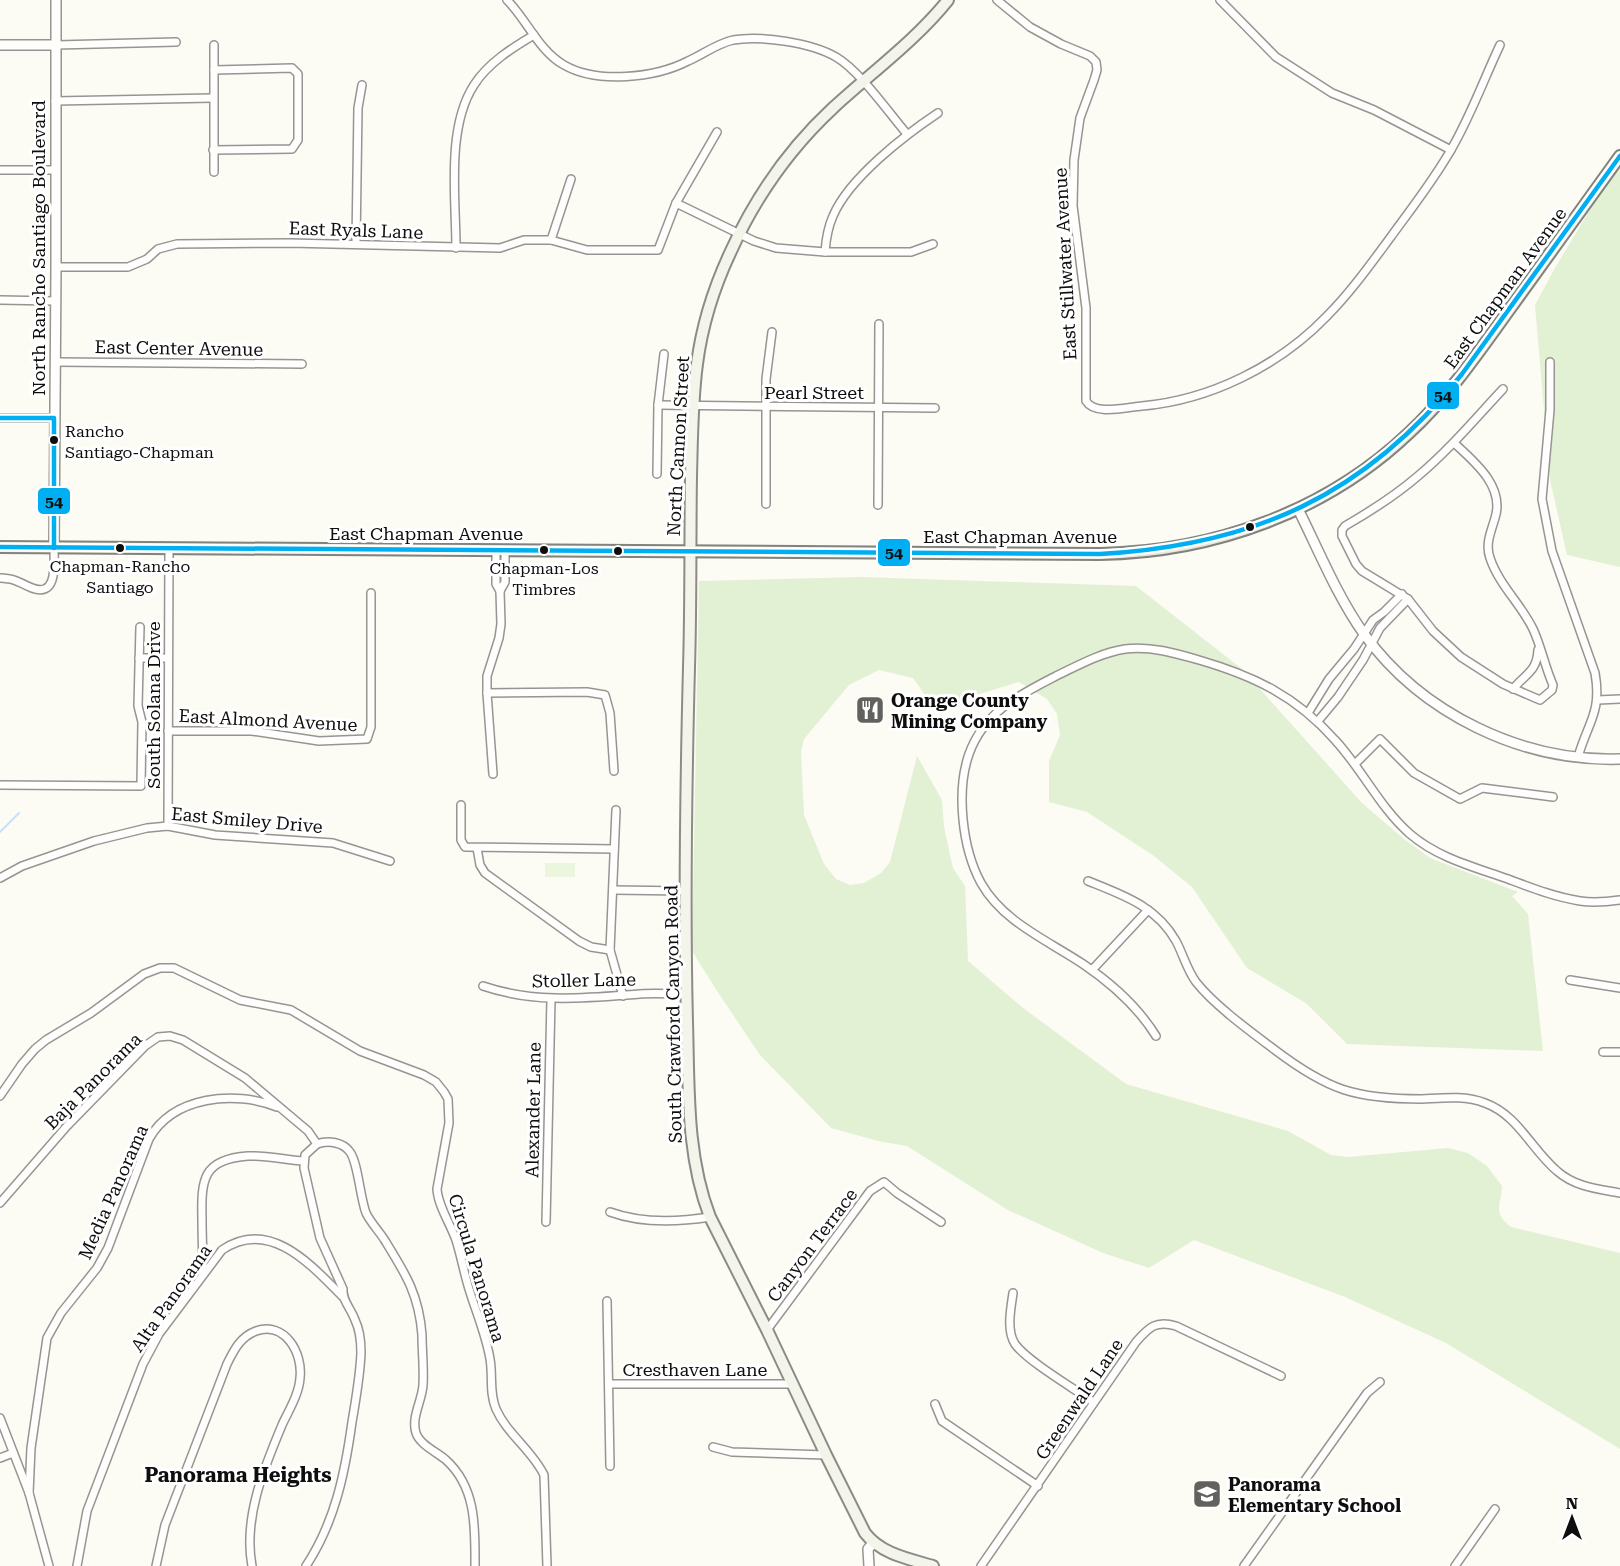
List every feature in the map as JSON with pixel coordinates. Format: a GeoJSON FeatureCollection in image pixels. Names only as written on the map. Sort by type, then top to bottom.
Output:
{"type":"FeatureCollection","features":[{"type":"Feature","properties":{"kind":"main road","name":"North Cannon Street"},"geometry":{"type":"LineString","coordinates":[[690,551],[693,406],[697,363],[707,315],[722,272],[739,234],[759,197],[794,149],[819,121],[909,41],[948,0]]}},
{"type":"Feature","properties":{"kind":"main road","name":"East Chapman Avenue"},"geometry":{"type":"LineString","coordinates":[[0,548],[1123,554],[1218,538],[1266,523],[1298,509],[1369,467],[1395,447],[1434,408],[1467,368],[1620,156]]}},
{"type":"Feature","properties":{"kind":"main road","name":"South Crawford Canyon Road"},"geometry":{"type":"LineString","coordinates":[[690,551],[686,994],[693,1151],[703,1200],[710,1217],[859,1522],[873,1543]]}},
{"type":"Feature","properties":{"kind":"main road"},"geometry":{"type":"LineString","coordinates":[[873,1543],[888,1552],[933,1566]]}},
{"type":"Feature","properties":{"kind":"street","name":"North Rancho Santiago Boulevard"},"geometry":{"type":"LineString","coordinates":[[0,578],[15,579],[32,588],[45,588],[50,585],[54,574],[56,0]]}},
{"type":"Feature","properties":{"kind":"street"},"geometry":{"type":"LineString","coordinates":[[507,0],[551,56],[565,66],[582,73],[602,76],[663,72],[688,62],[715,46],[734,40],[752,38],[815,48],[836,57],[862,82],[907,134]]}},
{"type":"Feature","properties":{"kind":"street","name":"East Stillwater Avenue"},"geometry":{"type":"LineString","coordinates":[[997,0],[1030,27],[1089,56],[1096,62],[1097,70],[1080,118],[1074,160],[1073,206],[1086,308],[1086,401],[1088,405],[1098,410],[1149,405],[1204,394],[1252,372],[1289,349],[1327,316],[1354,285],[1414,206],[1451,150]]}},
{"type":"Feature","properties":{"kind":"street"},"geometry":{"type":"LineString","coordinates":[[1220,0],[1276,57],[1332,93],[1374,110],[1451,150],[1470,114],[1500,45]]}},
{"type":"Feature","properties":{"kind":"street"},"geometry":{"type":"LineString","coordinates":[[456,248],[455,151],[462,112],[474,85],[488,69],[508,51],[534,34]]}},
{"type":"Feature","properties":{"kind":"street"},"geometry":{"type":"LineString","coordinates":[[0,45],[176,42]]}},
{"type":"Feature","properties":{"kind":"street"},"geometry":{"type":"LineString","coordinates":[[214,45],[214,172]]}},
{"type":"Feature","properties":{"kind":"street"},"geometry":{"type":"LineString","coordinates":[[213,150],[292,149],[298,140],[298,74],[292,68],[214,70]]}},
{"type":"Feature","properties":{"kind":"street"},"geometry":{"type":"LineString","coordinates":[[356,244],[358,108],[362,85]]}},
{"type":"Feature","properties":{"kind":"street"},"geometry":{"type":"LineString","coordinates":[[56,101],[213,98]]}},
{"type":"Feature","properties":{"kind":"street"},"geometry":{"type":"LineString","coordinates":[[825,252],[827,233],[833,214],[848,193],[866,172],[907,134],[938,112]]}},
{"type":"Feature","properties":{"kind":"street"},"geometry":{"type":"LineString","coordinates":[[717,132],[676,203],[739,234],[776,248],[825,252],[911,252],[933,244]]}},
{"type":"Feature","properties":{"kind":"street"},"geometry":{"type":"LineString","coordinates":[[0,170],[55,170]]}},
{"type":"Feature","properties":{"kind":"street"},"geometry":{"type":"LineString","coordinates":[[551,240],[571,179]]}},
{"type":"Feature","properties":{"kind":"street","name":"East Ryals Lane"},"geometry":{"type":"LineString","coordinates":[[56,267],[128,267],[147,259],[158,249],[177,244],[356,244],[500,248],[524,240],[551,240],[587,250],[658,250],[676,203]]}},
{"type":"Feature","properties":{"kind":"street"},"geometry":{"type":"LineString","coordinates":[[0,300],[55,301]]}},
{"type":"Feature","properties":{"kind":"street"},"geometry":{"type":"LineString","coordinates":[[878,505],[879,324]]}},
{"type":"Feature","properties":{"kind":"street"},"geometry":{"type":"LineString","coordinates":[[766,504],[765,407],[768,354],[772,332]]}},
{"type":"Feature","properties":{"kind":"street"},"geometry":{"type":"LineString","coordinates":[[657,474],[658,405],[664,354]]}},
{"type":"Feature","properties":{"kind":"street","name":"East Center Avenue"},"geometry":{"type":"LineString","coordinates":[[55,362],[302,364]]}},
{"type":"Feature","properties":{"kind":"street"},"geometry":{"type":"LineString","coordinates":[[1550,362],[1550,410],[1542,499],[1552,551],[1595,673],[1598,700],[1578,757]]}},
{"type":"Feature","properties":{"kind":"street"},"geometry":{"type":"LineString","coordinates":[[1454,443],[1474,461],[1494,489],[1497,506],[1488,542],[1489,558],[1504,587],[1533,629],[1553,685],[1552,690],[1540,700],[1513,689],[1477,668],[1447,645],[1405,597],[1362,571],[1345,544],[1342,530],[1399,491],[1454,443],[1503,389]]}},
{"type":"Feature","properties":{"kind":"street","name":"Pearl Street"},"geometry":{"type":"LineString","coordinates":[[658,405],[935,408]]}},
{"type":"Feature","properties":{"kind":"street"},"geometry":{"type":"LineString","coordinates":[[0,418],[54,418]]}},
{"type":"Feature","properties":{"kind":"street"},"geometry":{"type":"LineString","coordinates":[[1298,509],[1336,585],[1364,633],[1404,678],[1421,692],[1483,731],[1533,749],[1578,757],[1620,759]]}},
{"type":"Feature","properties":{"kind":"street","name":"South Solana Drive"},"geometry":{"type":"LineString","coordinates":[[168,826],[169,548]]}},
{"type":"Feature","properties":{"kind":"street"},"geometry":{"type":"LineString","coordinates":[[493,774],[487,676],[501,624],[500,591],[496,584],[500,550]]}},
{"type":"Feature","properties":{"kind":"street","name":"East Almond Avenue"},"geometry":{"type":"LineString","coordinates":[[168,731],[252,731],[319,741],[367,739],[371,727],[371,592]]}},
{"type":"Feature","properties":{"kind":"street"},"geometry":{"type":"LineString","coordinates":[[1308,712],[1329,679],[1348,657],[1373,620],[1405,597]]}},
{"type":"Feature","properties":{"kind":"street"},"geometry":{"type":"LineString","coordinates":[[1318,721],[1338,697],[1380,628],[1405,597]]}},
{"type":"Feature","properties":{"kind":"street"},"geometry":{"type":"LineString","coordinates":[[0,785],[141,786],[142,722],[138,706],[140,627]]}},
{"type":"Feature","properties":{"kind":"street"},"geometry":{"type":"LineString","coordinates":[[1513,689],[1532,672],[1537,661],[1538,645]]}},
{"type":"Feature","properties":{"kind":"street"},"geometry":{"type":"LineString","coordinates":[[1156,1036],[1139,1011],[1092,970],[1010,918],[993,902],[972,865],[968,849],[962,806],[962,782],[971,750],[987,723],[1004,705],[1017,696],[1098,656],[1140,648],[1164,650],[1232,670],[1270,686],[1318,721],[1355,764],[1404,829],[1436,853],[1565,898],[1602,902],[1620,900]]}},
{"type":"Feature","properties":{"kind":"street"},"geometry":{"type":"LineString","coordinates":[[139,657],[168,658]]}},
{"type":"Feature","properties":{"kind":"street"},"geometry":{"type":"LineString","coordinates":[[487,693],[605,695],[610,713],[614,771]]}},
{"type":"Feature","properties":{"kind":"street"},"geometry":{"type":"LineString","coordinates":[[1598,700],[1620,699]]}},
{"type":"Feature","properties":{"kind":"street"},"geometry":{"type":"LineString","coordinates":[[1355,764],[1380,739],[1414,773],[1460,799],[1482,788],[1553,797]]}},
{"type":"Feature","properties":{"kind":"street"},"geometry":{"type":"LineString","coordinates":[[461,805],[462,844],[465,847],[614,849]]}},
{"type":"Feature","properties":{"kind":"street"},"geometry":{"type":"LineString","coordinates":[[616,810],[610,950],[623,996]]}},
{"type":"Feature","properties":{"kind":"street","name":"East Smiley Drive"},"geometry":{"type":"LineString","coordinates":[[0,878],[22,866],[94,841],[147,828],[168,826],[215,835],[333,843],[390,861]]}},
{"type":"Feature","properties":{"kind":"street"},"geometry":{"type":"LineString","coordinates":[[477,848],[480,865],[485,873],[579,941],[591,947],[610,950]]}},
{"type":"Feature","properties":{"kind":"street"},"geometry":{"type":"LineString","coordinates":[[1088,881],[1129,897],[1148,910],[1168,929],[1194,979],[1210,997],[1274,1049],[1322,1082],[1363,1096],[1387,1099],[1472,1099],[1485,1103],[1502,1111],[1515,1123],[1562,1175],[1592,1189],[1620,1193]]}},
{"type":"Feature","properties":{"kind":"street"},"geometry":{"type":"LineString","coordinates":[[613,890],[686,891]]}},
{"type":"Feature","properties":{"kind":"street"},"geometry":{"type":"LineString","coordinates":[[1092,970],[1148,910]]}},
{"type":"Feature","properties":{"kind":"street","name":"Circula Panorama"},"geometry":{"type":"LineString","coordinates":[[0,1096],[22,1064],[46,1040],[108,1001],[144,974],[160,968],[174,968],[188,973],[240,1000],[291,1010],[360,1051],[424,1075],[436,1082],[448,1100],[449,1123],[437,1189],[438,1199],[456,1242],[486,1340],[495,1408],[502,1420],[538,1463],[544,1475],[547,1566]]}},
{"type":"Feature","properties":{"kind":"street"},"geometry":{"type":"LineString","coordinates":[[1570,980],[1620,988]]}},
{"type":"Feature","properties":{"kind":"street","name":"Stoller Lane"},"geometry":{"type":"LineString","coordinates":[[483,986],[506,994],[551,999],[686,994]]}},
{"type":"Feature","properties":{"kind":"street","name":"Alexander Lane"},"geometry":{"type":"LineString","coordinates":[[546,1222],[551,999]]}},
{"type":"Feature","properties":{"kind":"street","name":"Baja Panorama"},"geometry":{"type":"LineString","coordinates":[[0,1203],[67,1126],[145,1046],[158,1038],[170,1036],[183,1040],[245,1078],[308,1131],[317,1144]]}},
{"type":"Feature","properties":{"kind":"street"},"geometry":{"type":"LineString","coordinates":[[1603,1052],[1620,1052]]}},
{"type":"Feature","properties":{"kind":"street","name":"Media Panorama"},"geometry":{"type":"LineString","coordinates":[[29,1493],[31,1448],[47,1338],[61,1313],[98,1268],[155,1128],[177,1111],[193,1104],[209,1101],[241,1098],[280,1108]]}},
{"type":"Feature","properties":{"kind":"street"},"geometry":{"type":"LineString","coordinates":[[306,1566],[333,1516],[346,1462],[360,1361],[360,1336],[355,1319],[343,1298],[343,1289],[320,1238],[304,1161],[305,1155],[317,1144],[328,1142],[339,1143],[353,1156],[360,1196],[367,1214],[398,1263],[417,1300],[421,1322],[423,1386],[415,1419],[415,1431],[421,1441],[448,1461],[467,1490],[474,1520],[475,1566]]}},
{"type":"Feature","properties":{"kind":"street"},"geometry":{"type":"LineString","coordinates":[[203,1275],[201,1196],[203,1182],[211,1169],[227,1159],[250,1156],[304,1161]]}},
{"type":"Feature","properties":{"kind":"street","name":"Canyon Terrace"},"geometry":{"type":"LineString","coordinates":[[767,1330],[870,1191],[884,1182],[940,1222]]}},
{"type":"Feature","properties":{"kind":"street"},"geometry":{"type":"LineString","coordinates":[[610,1212],[625,1217],[644,1219],[710,1217]]}},
{"type":"Feature","properties":{"kind":"street","name":"Alta Panorama"},"geometry":{"type":"LineString","coordinates":[[77,1566],[87,1511],[143,1364],[159,1334],[222,1250],[231,1244],[247,1240],[265,1240],[281,1245],[292,1250],[343,1298]]}},
{"type":"Feature","properties":{"kind":"street"},"geometry":{"type":"LineString","coordinates":[[1013,1293],[1009,1319],[1014,1343],[1027,1355],[1094,1402]]}},
{"type":"Feature","properties":{"kind":"street","name":"Cresthaven Lane"},"geometry":{"type":"LineString","coordinates":[[607,1301],[609,1384],[793,1384]]}},
{"type":"Feature","properties":{"kind":"street","name":"Greenwald Lane"},"geometry":{"type":"LineString","coordinates":[[981,1566],[1136,1342],[1155,1324],[1165,1323],[1176,1326],[1281,1376]]}},
{"type":"Feature","properties":{"kind":"street"},"geometry":{"type":"LineString","coordinates":[[156,1566],[162,1533],[226,1364],[238,1344],[248,1335],[267,1329],[279,1331],[289,1338],[296,1348],[300,1378],[294,1400],[266,1464],[255,1503],[250,1529],[252,1566]]}},
{"type":"Feature","properties":{"kind":"street"},"geometry":{"type":"LineString","coordinates":[[1244,1566],[1367,1393],[1380,1382]]}},
{"type":"Feature","properties":{"kind":"street"},"geometry":{"type":"LineString","coordinates":[[609,1384],[610,1466]]}},
{"type":"Feature","properties":{"kind":"street"},"geometry":{"type":"LineString","coordinates":[[936,1404],[942,1421],[1038,1486]]}},
{"type":"Feature","properties":{"kind":"street"},"geometry":{"type":"LineString","coordinates":[[0,1418],[29,1493],[49,1566]]}},
{"type":"Feature","properties":{"kind":"street"},"geometry":{"type":"LineString","coordinates":[[712,1448],[732,1452],[826,1455]]}},
{"type":"Feature","properties":{"kind":"street"},"geometry":{"type":"LineString","coordinates":[[0,1458],[13,1453]]}},
{"type":"Feature","properties":{"kind":"street"},"geometry":{"type":"LineString","coordinates":[[1455,1566],[1495,1509]]}},
{"type":"Feature","properties":{"kind":"street"},"geometry":{"type":"LineString","coordinates":[[869,1566],[868,1551],[873,1543]]}},
{"type":"Feature","properties":{"kind":"green space"},"geometry":{"type":"Polygon","coordinates":[[[1620,159],[1620,567],[1567,555],[1550,480],[1535,305],[1620,159]]]}},
{"type":"Feature","properties":{"kind":"green space"},"geometry":{"type":"Polygon","coordinates":[[[861,577],[1136,586],[1242,669],[1362,803],[1404,839],[1430,858],[1518,892],[1512,896],[1528,914],[1543,1051],[1347,1044],[1307,1004],[1247,968],[1192,887],[1154,856],[1087,812],[1049,802],[1049,761],[1060,735],[1057,714],[1047,699],[1019,682],[934,708],[913,678],[879,670],[849,685],[804,739],[801,752],[804,815],[824,864],[836,879],[850,885],[864,883],[881,873],[890,862],[917,756],[942,800],[944,827],[953,868],[965,886],[968,961],[1023,1008],[1126,1084],[1288,1131],[1331,1155],[1348,1157],[1448,1148],[1468,1153],[1487,1166],[1502,1186],[1499,1209],[1501,1217],[1511,1227],[1620,1253],[1620,1449],[1446,1343],[1345,1297],[1194,1240],[1149,1268],[1103,1253],[1008,1210],[907,1146],[878,1141],[831,1128],[760,1055],[692,951],[699,581],[861,577]]]}},
{"type":"Feature","properties":{"kind":"green space"},"geometry":{"type":"Polygon","coordinates":[[[545,863],[575,863],[575,877],[545,877],[545,863]]]}},
{"type":"Feature","properties":{"kind":"waterway"},"geometry":{"type":"LineString","coordinates":[[0,832],[19,813]]}},
{"type":"Feature","properties":{"kind":"transit line","name":"54"},"geometry":{"type":"LineString","coordinates":[[0,547],[1100,554],[1156,549],[1208,539],[1257,525],[1302,506],[1345,482],[1386,452],[1425,416],[1462,374],[1620,156]]}},
{"type":"Feature","properties":{"kind":"transit line","name":"54"},"geometry":{"type":"LineString","coordinates":[[0,418],[54,418],[54,548]]}},
{"type":"Feature","properties":{"kind":"place","name":"Rancho Santiago-Chapman"},"geometry":{"type":"Point","coordinates":[54,440]}},
{"type":"Feature","properties":{"kind":"place","name":"Chapman-Rancho Santiago"},"geometry":{"type":"Point","coordinates":[120,548]}},
{"type":"Feature","properties":{"kind":"place","name":"Chapman-Los Timbres"},"geometry":{"type":"Point","coordinates":[544,550]}},
{"type":"Feature","properties":{"kind":"place","name":"Orange County Mining Company"},"geometry":{"type":"Point","coordinates":[870,710]}},
{"type":"Feature","properties":{"kind":"place","name":"Panorama Elementary School"},"geometry":{"type":"Point","coordinates":[1207,1494]}},
{"type":"Feature","properties":{"kind":"district","name":"Panorama Heights"},"geometry":{"type":"Point","coordinates":[238,1475]}}]}
